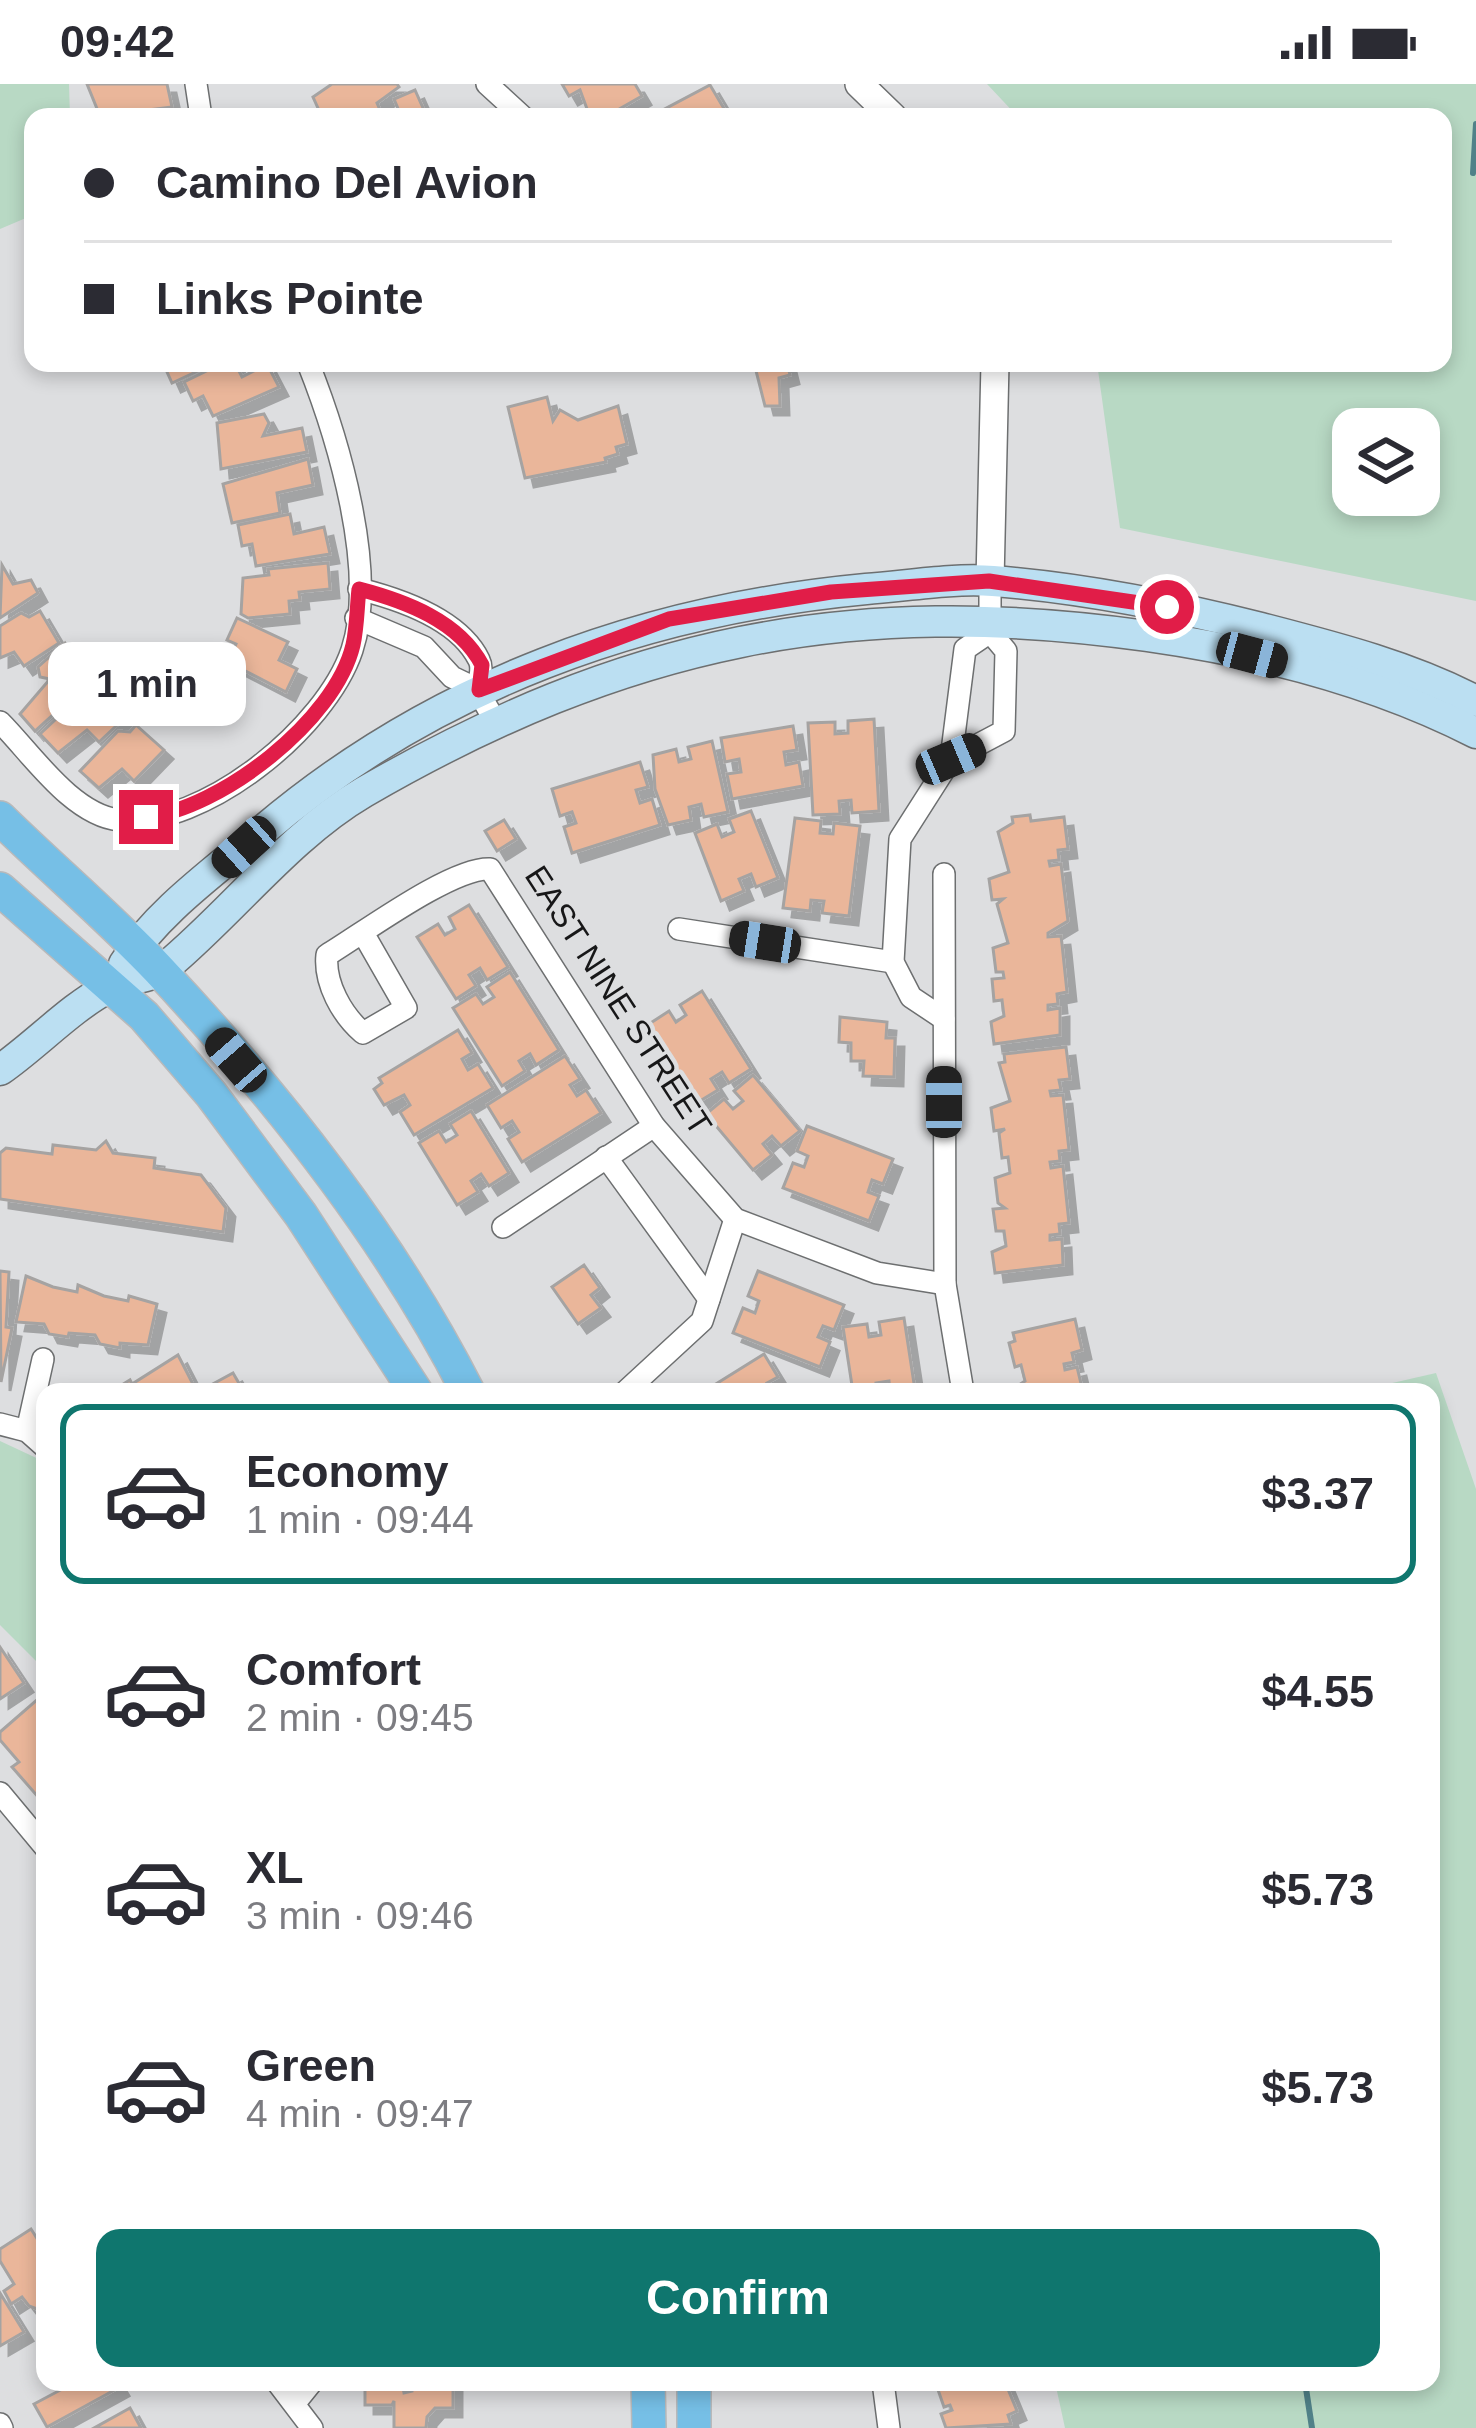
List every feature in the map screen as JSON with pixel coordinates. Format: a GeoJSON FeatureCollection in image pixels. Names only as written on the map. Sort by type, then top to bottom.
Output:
{"type":"FeatureCollection","features":[{"type":"Feature","properties":{"kind":"main road"},"geometry":{"type":"LineString","coordinates":[[109,987],[135,946],[326,777],[412,723],[479,690],[669,619],[831,592],[989,581],[1206,614],[1408,687],[1476,733]]}},
{"type":"Feature","properties":{"kind":"main road"},"geometry":{"type":"LineString","coordinates":[[0,1070],[109,987],[160,971],[322,822],[360,794],[495,721],[568,690],[674,656],[784,632],[991,625],[1216,645],[1476,701]]}},
{"type":"Feature","properties":{"kind":"main road"},"geometry":{"type":"LineString","coordinates":[[0,818],[160,971],[314,1156],[462,1383]]}},
{"type":"Feature","properties":{"kind":"main road"},"geometry":{"type":"LineString","coordinates":[[0,889],[144,1016],[211,1094],[312,1230],[410,1383]]}},
{"type":"Feature","properties":{"kind":"main road"},"geometry":{"type":"LineString","coordinates":[[649,2391],[649,2428]]}},
{"type":"Feature","properties":{"kind":"main road"},"geometry":{"type":"LineString","coordinates":[[694,2391],[694,2428]]}},
{"type":"Feature","properties":{"kind":"street"},"geometry":{"type":"LineString","coordinates":[[487,84],[513,108]]}},
{"type":"Feature","properties":{"kind":"street"},"geometry":{"type":"LineString","coordinates":[[859,84],[884,108]]}},
{"type":"Feature","properties":{"kind":"street"},"geometry":{"type":"LineString","coordinates":[[0,722],[79,803],[117,820],[175,814],[221,790],[305,724],[333,688],[353,648],[359,589],[342,472],[311,372]]}},
{"type":"Feature","properties":{"kind":"street"},"geometry":{"type":"LineString","coordinates":[[951,759],[1004,731],[1006,651],[991,625],[989,581],[995,372]]}},
{"type":"Feature","properties":{"kind":"street"},"geometry":{"type":"LineString","coordinates":[[359,589],[414,606],[448,627],[476,654],[482,665],[479,690],[495,721]]}},
{"type":"Feature","properties":{"kind":"street"},"geometry":{"type":"LineString","coordinates":[[402,635],[414,606]]}},
{"type":"Feature","properties":{"kind":"street"},"geometry":{"type":"LineString","coordinates":[[356,618],[424,646],[452,677],[479,690]]}},
{"type":"Feature","properties":{"kind":"street"},"geometry":{"type":"LineString","coordinates":[[944,1019],[911,997],[892,962],[900,839],[951,759],[965,649],[991,625]]}},
{"type":"Feature","properties":{"kind":"street"},"geometry":{"type":"LineString","coordinates":[[961,700],[1005,701]]}},
{"type":"Feature","properties":{"kind":"street","name":"EAST NINE STREET"},"geometry":{"type":"LineString","coordinates":[[364,933],[406,1008],[363,1033],[325,973],[327,955],[364,933],[477,868],[490,869],[654,1126],[735,1219],[877,1274],[944,1284]]}},
{"type":"Feature","properties":{"kind":"street"},"geometry":{"type":"LineString","coordinates":[[944,874],[944,1284],[961,1383]]}},
{"type":"Feature","properties":{"kind":"street"},"geometry":{"type":"LineString","coordinates":[[680,929],[892,962]]}},
{"type":"Feature","properties":{"kind":"street"},"geometry":{"type":"LineString","coordinates":[[502,1227],[654,1126]]}},
{"type":"Feature","properties":{"kind":"street"},"geometry":{"type":"LineString","coordinates":[[607,1157],[710,1299]]}},
{"type":"Feature","properties":{"kind":"street"},"geometry":{"type":"LineString","coordinates":[[635,1383],[702,1321],[735,1219]]}},
{"type":"Feature","properties":{"kind":"street"},"geometry":{"type":"LineString","coordinates":[[38,1383],[43,1359]]}},
{"type":"Feature","properties":{"kind":"street"},"geometry":{"type":"LineString","coordinates":[[27,1431],[36,1390]]}},
{"type":"Feature","properties":{"kind":"street"},"geometry":{"type":"LineString","coordinates":[[0,1424],[27,1431],[36,1439]]}},
{"type":"Feature","properties":{"kind":"street"},"geometry":{"type":"LineString","coordinates":[[0,1793],[36,1836]]}},
{"type":"Feature","properties":{"kind":"street"},"geometry":{"type":"LineString","coordinates":[[284,2391],[312,2428]]}},
{"type":"Feature","properties":{"kind":"street"},"geometry":{"type":"LineString","coordinates":[[295,2404],[305,2391]]}},
{"type":"Feature","properties":{"kind":"street"},"geometry":{"type":"LineString","coordinates":[[884,2391],[889,2428]]}},
{"type":"Feature","properties":{"kind":"green space"},"geometry":{"type":"Polygon","coordinates":[[[0,84],[69,84],[70,108],[24,108],[24,219],[0,229],[0,84]]]}},
{"type":"Feature","properties":{"kind":"green space"},"geometry":{"type":"Polygon","coordinates":[[[987,84],[1476,84],[1476,601],[1120,528],[1098,372],[1452,372],[1452,108],[1010,108],[987,84]]]}},
{"type":"Feature","properties":{"kind":"green space"},"geometry":{"type":"Polygon","coordinates":[[[1436,1373],[1439,1383],[1392,1383],[1436,1373]]]}},
{"type":"Feature","properties":{"kind":"green space"},"geometry":{"type":"Polygon","coordinates":[[[1440,1385],[1476,1489],[1476,2428],[1065,2428],[1057,2391],[1440,2391],[1440,1385]]]}},
{"type":"Feature","properties":{"kind":"green space"},"geometry":{"type":"Polygon","coordinates":[[[0,1441],[36,1458],[36,1661],[0,1625],[0,1441]]]}},
{"type":"Feature","properties":{"kind":"building"},"geometry":{"type":"Polygon","coordinates":[[[87,84],[167,84],[172,107],[164,108],[97,108],[87,84]]]}},
{"type":"Feature","properties":{"kind":"building"},"geometry":{"type":"Polygon","coordinates":[[[332,84],[399,87],[377,103],[379,108],[318,108],[313,97],[332,84]]]}},
{"type":"Feature","properties":{"kind":"building"},"geometry":{"type":"Polygon","coordinates":[[[562,84],[635,84],[642,96],[621,108],[587,108],[580,90],[569,96],[562,84]]]}},
{"type":"Feature","properties":{"kind":"building"},"geometry":{"type":"Polygon","coordinates":[[[710,85],[724,108],[667,108],[710,85]]]}},
{"type":"Feature","properties":{"kind":"building"},"geometry":{"type":"Polygon","coordinates":[[[415,90],[423,108],[398,108],[394,99],[415,90]]]}},
{"type":"Feature","properties":{"kind":"building"},"geometry":{"type":"Polygon","coordinates":[[[167,372],[196,372],[172,383],[167,372]]]}},
{"type":"Feature","properties":{"kind":"building"},"geometry":{"type":"Polygon","coordinates":[[[205,372],[240,372],[242,377],[271,372],[279,387],[213,416],[203,396],[193,401],[184,382],[205,372]]]}},
{"type":"Feature","properties":{"kind":"building"},"geometry":{"type":"Polygon","coordinates":[[[756,372],[789,372],[779,378],[780,406],[765,406],[756,372]]]}},
{"type":"Feature","properties":{"kind":"building"},"geometry":{"type":"Polygon","coordinates":[[[547,397],[553,421],[560,410],[578,420],[618,406],[627,444],[616,447],[618,454],[605,458],[606,462],[525,478],[508,407],[547,397]]]}},
{"type":"Feature","properties":{"kind":"building"},"geometry":{"type":"Polygon","coordinates":[[[264,414],[269,423],[263,436],[302,428],[307,452],[221,469],[217,423],[264,414]]]}},
{"type":"Feature","properties":{"kind":"building"},"geometry":{"type":"Polygon","coordinates":[[[308,459],[313,485],[277,493],[280,513],[232,523],[223,484],[308,459]]]}},
{"type":"Feature","properties":{"kind":"building"},"geometry":{"type":"Polygon","coordinates":[[[290,514],[294,534],[324,527],[330,554],[256,566],[252,544],[242,546],[238,525],[290,514]]]}},
{"type":"Feature","properties":{"kind":"building"},"geometry":{"type":"Polygon","coordinates":[[[328,563],[330,589],[299,592],[300,600],[289,601],[290,614],[248,618],[241,614],[243,578],[269,575],[268,569],[328,563]]]}},
{"type":"Feature","properties":{"kind":"building"},"geometry":{"type":"Polygon","coordinates":[[[2,565],[13,584],[31,580],[38,593],[0,618],[2,565]]]}},
{"type":"Feature","properties":{"kind":"building"},"geometry":{"type":"Polygon","coordinates":[[[40,611],[59,643],[24,666],[14,652],[0,658],[0,626],[21,613],[29,617],[40,611]]]}},
{"type":"Feature","properties":{"kind":"building"},"geometry":{"type":"Polygon","coordinates":[[[237,618],[288,642],[279,660],[297,669],[286,692],[228,662],[236,644],[227,640],[237,618]]]}},
{"type":"Feature","properties":{"kind":"building"},"geometry":{"type":"Polygon","coordinates":[[[65,643],[90,681],[35,731],[20,714],[50,679],[40,677],[38,667],[65,643]]]}},
{"type":"Feature","properties":{"kind":"building"},"geometry":{"type":"Polygon","coordinates":[[[105,685],[131,712],[99,742],[87,730],[58,753],[40,734],[85,692],[98,692],[105,685]]]}},
{"type":"Feature","properties":{"kind":"building"},"geometry":{"type":"Polygon","coordinates":[[[874,719],[879,811],[852,813],[851,800],[839,801],[840,814],[813,815],[808,723],[835,722],[835,734],[848,733],[848,721],[874,719]]]}},
{"type":"Feature","properties":{"kind":"building"},"geometry":{"type":"Polygon","coordinates":[[[136,725],[164,750],[134,781],[122,769],[99,788],[80,771],[118,731],[130,732],[136,725]]]}},
{"type":"Feature","properties":{"kind":"building"},"geometry":{"type":"Polygon","coordinates":[[[793,726],[797,750],[784,752],[786,765],[799,762],[803,786],[732,799],[727,774],[741,772],[739,759],[725,762],[721,738],[793,726]]]}},
{"type":"Feature","properties":{"kind":"building"},"geometry":{"type":"Polygon","coordinates":[[[712,741],[728,812],[704,817],[701,804],[689,807],[691,820],[668,825],[655,789],[653,755],[676,749],[679,762],[691,759],[688,747],[712,741]]]}},
{"type":"Feature","properties":{"kind":"building"},"geometry":{"type":"Polygon","coordinates":[[[640,762],[648,787],[636,790],[640,803],[652,799],[660,825],[572,853],[564,827],[576,823],[572,812],[560,816],[552,789],[640,762]]]}},
{"type":"Feature","properties":{"kind":"building"},"geometry":{"type":"Polygon","coordinates":[[[751,811],[778,878],[756,887],[751,874],[739,879],[744,891],[721,901],[695,833],[717,824],[722,837],[734,832],[729,819],[751,811]]]}},
{"type":"Feature","properties":{"kind":"building"},"geometry":{"type":"Polygon","coordinates":[[[1030,815],[1031,821],[1064,817],[1068,849],[1058,850],[1059,860],[1049,861],[1050,866],[1061,864],[1068,921],[1048,937],[1061,936],[1067,992],[1057,994],[1058,1004],[1048,1005],[1048,1010],[1060,1008],[1060,1035],[994,1044],[991,1022],[1004,1016],[1002,1000],[994,1001],[992,979],[1004,978],[1003,972],[996,972],[993,948],[1008,943],[997,904],[1003,899],[992,900],[989,879],[1009,872],[998,832],[1013,823],[1012,817],[1030,815]]]}},
{"type":"Feature","properties":{"kind":"building"},"geometry":{"type":"Polygon","coordinates":[[[795,818],[821,821],[820,833],[833,834],[834,823],[860,826],[849,916],[822,913],[824,901],[811,900],[810,911],[783,908],[795,818]]]}},
{"type":"Feature","properties":{"kind":"building"},"geometry":{"type":"Polygon","coordinates":[[[504,820],[516,839],[497,851],[485,831],[504,820]]]}},
{"type":"Feature","properties":{"kind":"building"},"geometry":{"type":"Polygon","coordinates":[[[469,905],[508,967],[487,980],[480,968],[469,975],[476,986],[456,999],[417,937],[438,924],[445,935],[455,929],[449,917],[469,905]]]}},
{"type":"Feature","properties":{"kind":"building"},"geometry":{"type":"Polygon","coordinates":[[[510,972],[559,1050],[536,1065],[530,1054],[519,1061],[525,1071],[502,1086],[453,1008],[476,994],[483,1004],[494,997],[487,987],[510,972]]]}},
{"type":"Feature","properties":{"kind":"building"},"geometry":{"type":"Polygon","coordinates":[[[702,991],[751,1069],[729,1083],[722,1072],[711,1079],[718,1090],[695,1104],[646,1026],[669,1011],[676,1022],[686,1015],[680,1005],[702,991]]]}},
{"type":"Feature","properties":{"kind":"building"},"geometry":{"type":"Polygon","coordinates":[[[840,1017],[887,1022],[886,1038],[895,1038],[894,1077],[863,1076],[864,1061],[851,1061],[851,1043],[839,1042],[840,1017]]]}},
{"type":"Feature","properties":{"kind":"building"},"geometry":{"type":"Polygon","coordinates":[[[458,1030],[472,1053],[462,1059],[468,1070],[478,1064],[493,1088],[414,1135],[400,1112],[410,1105],[404,1095],[384,1105],[374,1089],[382,1083],[379,1078],[458,1030]]]}},
{"type":"Feature","properties":{"kind":"building"},"geometry":{"type":"Polygon","coordinates":[[[1066,1047],[1070,1079],[1059,1080],[1061,1090],[1050,1091],[1051,1096],[1063,1095],[1069,1150],[1059,1151],[1060,1161],[1050,1162],[1051,1168],[1063,1166],[1069,1223],[1059,1224],[1060,1234],[1050,1235],[1050,1240],[1062,1239],[1063,1265],[995,1273],[992,1252],[1006,1246],[1004,1231],[996,1231],[993,1209],[1005,1208],[998,1203],[995,1178],[1010,1173],[1008,1157],[1002,1158],[999,1133],[1005,1129],[994,1131],[991,1108],[1010,1101],[999,1063],[1005,1062],[1004,1054],[1066,1047]]]}},
{"type":"Feature","properties":{"kind":"building"},"geometry":{"type":"Polygon","coordinates":[[[565,1056],[580,1079],[570,1085],[577,1096],[586,1090],[601,1113],[522,1162],[508,1139],[519,1132],[512,1121],[501,1128],[487,1105],[565,1056]]]}},
{"type":"Feature","properties":{"kind":"building"},"geometry":{"type":"Polygon","coordinates":[[[753,1075],[800,1131],[781,1146],[772,1136],[763,1144],[772,1155],[753,1170],[706,1114],[724,1099],[733,1109],[743,1101],[734,1091],[753,1075]]]}},
{"type":"Feature","properties":{"kind":"building"},"geometry":{"type":"Polygon","coordinates":[[[471,1111],[509,1173],[489,1186],[481,1174],[471,1181],[478,1192],[457,1205],[419,1143],[439,1131],[446,1142],[457,1135],[450,1124],[471,1111]]]}},
{"type":"Feature","properties":{"kind":"building"},"geometry":{"type":"Polygon","coordinates":[[[807,1126],[893,1159],[883,1184],[872,1180],[868,1192],[879,1196],[869,1221],[783,1188],[793,1163],[804,1167],[808,1156],[797,1151],[807,1126]]]}},
{"type":"Feature","properties":{"kind":"building"},"geometry":{"type":"Polygon","coordinates":[[[106,1141],[113,1153],[155,1158],[154,1168],[201,1175],[226,1208],[223,1232],[0,1199],[0,1153],[6,1148],[52,1154],[53,1145],[96,1150],[106,1141]]]}},
{"type":"Feature","properties":{"kind":"building"},"geometry":{"type":"Polygon","coordinates":[[[584,1265],[600,1288],[591,1295],[601,1308],[578,1324],[552,1287],[584,1265]]]}},
{"type":"Feature","properties":{"kind":"building"},"geometry":{"type":"Polygon","coordinates":[[[0,1271],[9,1272],[6,1327],[12,1328],[1,1382],[0,1271]]]}},
{"type":"Feature","properties":{"kind":"building"},"geometry":{"type":"Polygon","coordinates":[[[758,1271],[844,1305],[834,1330],[823,1326],[818,1337],[830,1342],[820,1367],[733,1333],[743,1308],[755,1313],[759,1301],[748,1296],[758,1271]]]}},
{"type":"Feature","properties":{"kind":"building"},"geometry":{"type":"Polygon","coordinates":[[[26,1276],[53,1287],[77,1292],[78,1285],[104,1296],[128,1301],[129,1296],[157,1304],[148,1345],[120,1343],[120,1348],[100,1344],[95,1335],[49,1334],[44,1324],[16,1322],[26,1276]]]}},
{"type":"Feature","properties":{"kind":"building"},"geometry":{"type":"Polygon","coordinates":[[[904,1318],[914,1383],[852,1383],[843,1327],[867,1324],[869,1337],[881,1335],[879,1322],[904,1318]]]}},
{"type":"Feature","properties":{"kind":"building"},"geometry":{"type":"Polygon","coordinates":[[[1075,1319],[1082,1350],[1072,1353],[1074,1362],[1064,1364],[1065,1370],[1077,1367],[1081,1383],[1022,1383],[1021,1365],[1015,1367],[1009,1343],[1015,1341],[1013,1333],[1075,1319]]]}},
{"type":"Feature","properties":{"kind":"building"},"geometry":{"type":"Polygon","coordinates":[[[764,1354],[778,1377],[767,1383],[717,1383],[764,1354]]]}},
{"type":"Feature","properties":{"kind":"building"},"geometry":{"type":"Polygon","coordinates":[[[178,1355],[192,1383],[134,1383],[178,1355]]]}},
{"type":"Feature","properties":{"kind":"building"},"geometry":{"type":"Polygon","coordinates":[[[233,1373],[239,1383],[215,1383],[233,1373]]]}},
{"type":"Feature","properties":{"kind":"building"},"geometry":{"type":"Polygon","coordinates":[[[0,1647],[24,1683],[0,1699],[0,1647]]]}},
{"type":"Feature","properties":{"kind":"building"},"geometry":{"type":"Polygon","coordinates":[[[36,1701],[36,1795],[12,1767],[19,1762],[0,1740],[0,1732],[36,1701]]]}},
{"type":"Feature","properties":{"kind":"building"},"geometry":{"type":"Polygon","coordinates":[[[31,2229],[36,2237],[36,2309],[22,2297],[11,2304],[4,2291],[14,2284],[0,2261],[0,2249],[31,2229]]]}},
{"type":"Feature","properties":{"kind":"building"},"geometry":{"type":"Polygon","coordinates":[[[0,2293],[24,2332],[0,2346],[0,2293]]]}},
{"type":"Feature","properties":{"kind":"building"},"geometry":{"type":"Polygon","coordinates":[[[58,2391],[113,2391],[47,2427],[34,2404],[58,2391]]]}},
{"type":"Feature","properties":{"kind":"building"},"geometry":{"type":"Polygon","coordinates":[[[365,2391],[453,2391],[453,2408],[435,2408],[427,2417],[426,2428],[394,2428],[394,2401],[392,2405],[365,2405],[365,2391]]]}},
{"type":"Feature","properties":{"kind":"building"},"geometry":{"type":"Polygon","coordinates":[[[938,2391],[1009,2391],[1017,2411],[1008,2415],[1011,2424],[946,2428],[941,2414],[952,2410],[950,2405],[944,2407],[938,2391]]]}},
{"type":"Feature","properties":{"kind":"building"},"geometry":{"type":"Polygon","coordinates":[[[130,2408],[141,2428],[94,2428],[130,2408]]]}},
{"type":"Feature","properties":{"kind":"waterway"},"geometry":{"type":"LineString","coordinates":[[1473,173],[1476,124]]}},
{"type":"Feature","properties":{"kind":"waterway"},"geometry":{"type":"LineString","coordinates":[[1306,2391],[1312,2428]]}},
{"type":"Feature","properties":{"kind":"route"},"geometry":{"type":"LineString","coordinates":[[146,817],[175,814],[221,790],[305,724],[333,688],[353,648],[359,589],[414,606],[448,627],[482,665],[479,690],[612,636],[669,619],[831,592],[989,581],[1167,607]]}}]}
